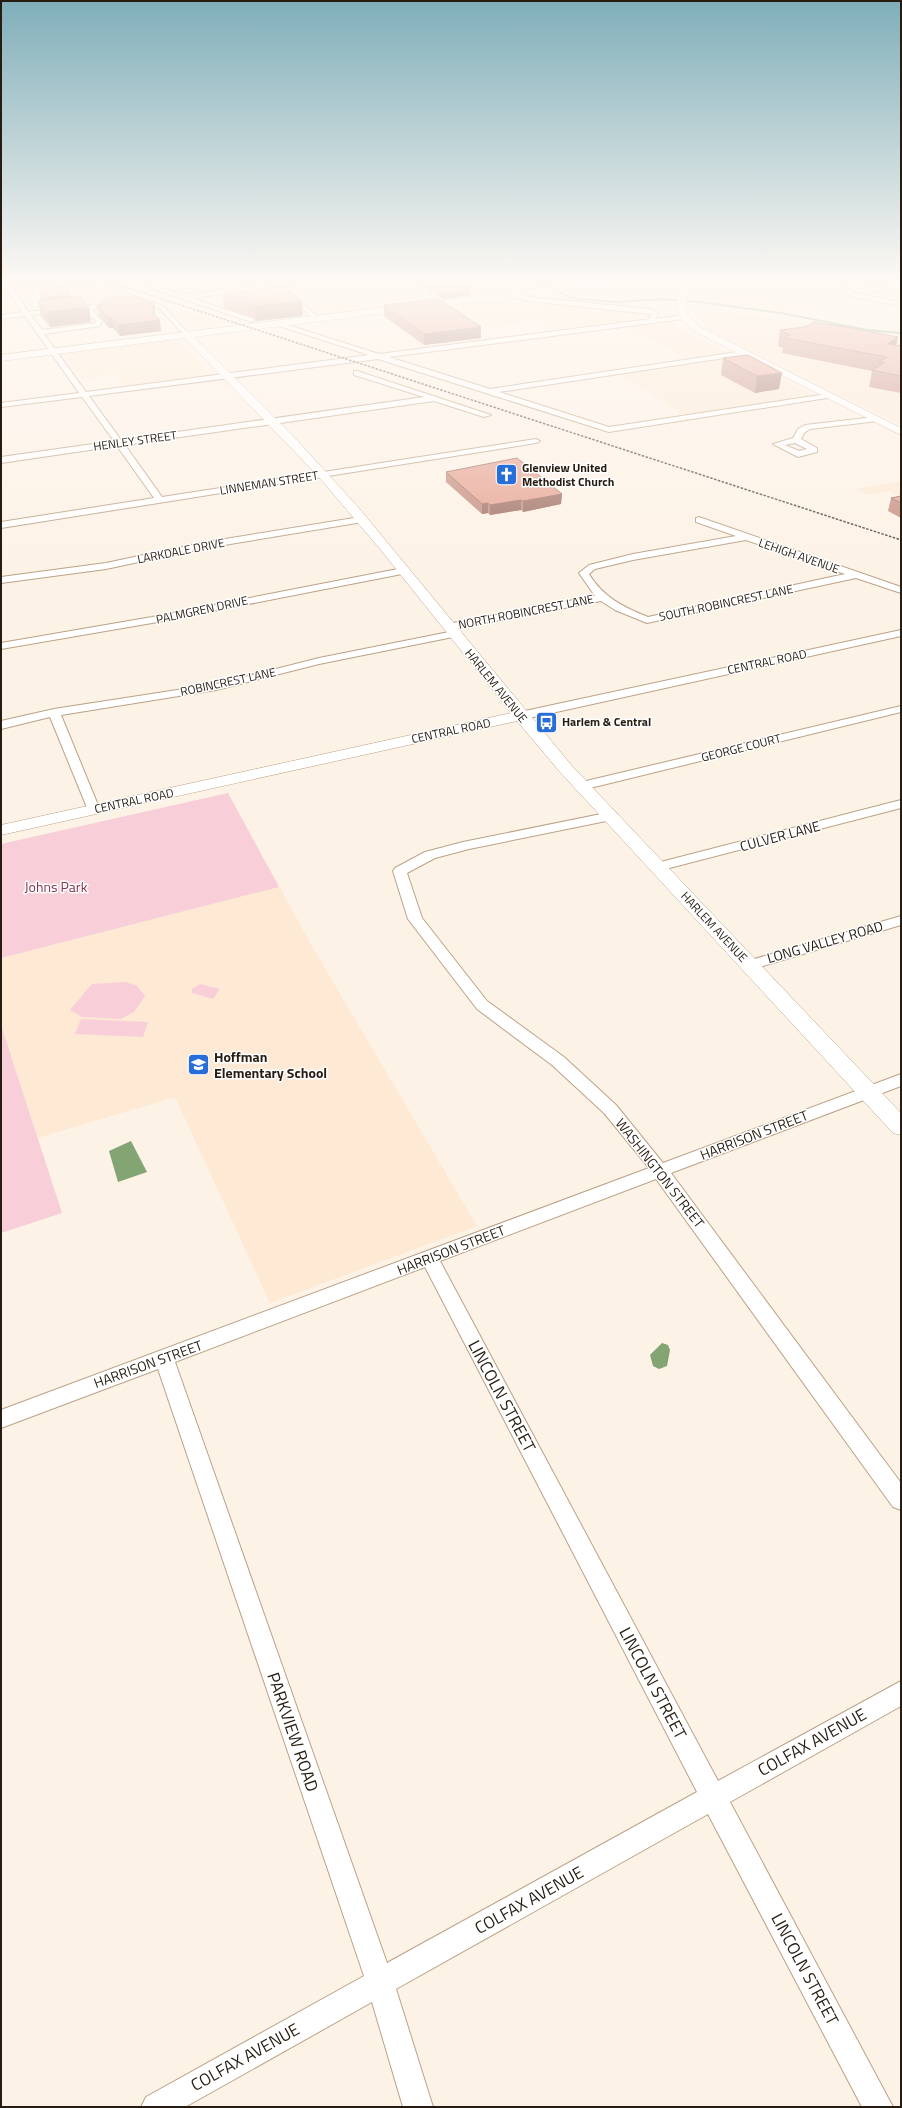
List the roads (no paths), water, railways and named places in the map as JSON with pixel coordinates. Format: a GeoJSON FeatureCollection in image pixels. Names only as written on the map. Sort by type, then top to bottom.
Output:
{"type":"FeatureCollection","features":[{"type":"Feature","properties":{"kind":"main road","name":"HARLEM AVENUE"},"geometry":{"type":"LineString","coordinates":[[229,376],[322,474],[520,716],[582,786],[901,1127]]}},
{"type":"Feature","properties":{"kind":"main road"},"geometry":{"type":"LineString","coordinates":[[789,376],[901,432]]}},
{"type":"Feature","properties":{"kind":"main road","name":"CENTRAL ROAD"},"geometry":{"type":"LineString","coordinates":[[1,830],[520,716]]}},
{"type":"Feature","properties":{"kind":"street"},"geometry":{"type":"LineString","coordinates":[[73,376],[160,500]]}},
{"type":"Feature","properties":{"kind":"street"},"geometry":{"type":"LineString","coordinates":[[1,405],[218,376]]}},
{"type":"Feature","properties":{"kind":"street"},"geometry":{"type":"LineString","coordinates":[[368,376],[486,415]]}},
{"type":"Feature","properties":{"kind":"street"},"geometry":{"type":"LineString","coordinates":[[439,376],[609,430],[827,396]]}},
{"type":"Feature","properties":{"kind":"street"},"geometry":{"type":"LineString","coordinates":[[487,392],[590,376]]}},
{"type":"Feature","properties":{"kind":"street","name":"HENLEY STREET"},"geometry":{"type":"LineString","coordinates":[[1,460],[436,398]]}},
{"type":"Feature","properties":{"kind":"street"},"geometry":{"type":"LineString","coordinates":[[796,440],[801,431],[808,427],[875,419]]}},
{"type":"Feature","properties":{"kind":"street","name":"LINNEMAN STREET"},"geometry":{"type":"LineString","coordinates":[[1,525],[536,441]]}},
{"type":"Feature","properties":{"kind":"street","name":"LARKDALE DRIVE"},"geometry":{"type":"LineString","coordinates":[[1,580],[56,574],[106,566],[200,546],[360,520]]}},
{"type":"Feature","properties":{"kind":"street","name":"LEHIGH AVENUE"},"geometry":{"type":"LineString","coordinates":[[699,520],[901,590]]}},
{"type":"Feature","properties":{"kind":"street","name":"NORTH ROBINCREST LANE"},"geometry":{"type":"LineString","coordinates":[[451,630],[601,598],[584,573],[592,567],[745,537]]}},
{"type":"Feature","properties":{"kind":"street","name":"PALMGREN DRIVE"},"geometry":{"type":"LineString","coordinates":[[1,646],[164,619],[250,599],[402,571]]}},
{"type":"Feature","properties":{"kind":"street","name":"SOUTH ROBINCREST LANE"},"geometry":{"type":"LineString","coordinates":[[601,598],[619,608],[647,620],[855,575]]}},
{"type":"Feature","properties":{"kind":"street","name":"ROBINCREST LANE"},"geometry":{"type":"LineString","coordinates":[[1,725],[54,713],[216,687],[451,630]]}},
{"type":"Feature","properties":{"kind":"street","name":"CENTRAL ROAD"},"geometry":{"type":"LineString","coordinates":[[520,716],[901,633]]}},
{"type":"Feature","properties":{"kind":"street","name":"GEORGE COURT"},"geometry":{"type":"LineString","coordinates":[[582,786],[901,709]]}},
{"type":"Feature","properties":{"kind":"street"},"geometry":{"type":"LineString","coordinates":[[54,713],[94,810]]}},
{"type":"Feature","properties":{"kind":"street","name":"CULVER LANE"},"geometry":{"type":"LineString","coordinates":[[658,867],[901,804]]}},
{"type":"Feature","properties":{"kind":"street","name":"WASHINGTON STREET"},"geometry":{"type":"LineString","coordinates":[[610,816],[468,845],[430,855],[400,871],[415,919],[482,1005],[558,1061],[610,1109],[660,1170],[901,1500]]}},
{"type":"Feature","properties":{"kind":"street","name":"LONG VALLEY ROAD"},"geometry":{"type":"LineString","coordinates":[[749,965],[901,920]]}},
{"type":"Feature","properties":{"kind":"street","name":"HARRISON STREET"},"geometry":{"type":"LineString","coordinates":[[1,1419],[901,1080]]}},
{"type":"Feature","properties":{"kind":"street","name":"LINCOLN STREET"},"geometry":{"type":"LineString","coordinates":[[429,1258],[713,1798],[878,2107]]}},
{"type":"Feature","properties":{"kind":"street","name":"PARKVIEW ROAD"},"geometry":{"type":"LineString","coordinates":[[164,1358],[380,1982],[418,2107]]}},
{"type":"Feature","properties":{"kind":"street","name":"COLFAX AVENUE"},"geometry":{"type":"LineString","coordinates":[[156,2107],[901,1693]]}},
{"type":"Feature","properties":{"kind":"railway"},"geometry":{"type":"LineString","coordinates":[[400,376],[901,540]]}},
{"type":"Feature","properties":{"kind":"place","name":"Glenview United Methodist Church"},"geometry":{"type":"Point","coordinates":[507,475]}},
{"type":"Feature","properties":{"kind":"place","name":"Harlem & Central"},"geometry":{"type":"Point","coordinates":[547,722]}},
{"type":"Feature","properties":{"kind":"place","name":"Hoffman Elementary School"},"geometry":{"type":"Point","coordinates":[198,1065]}},
{"type":"Feature","properties":{"kind":"park label","name":"Johns Park"},"geometry":{"type":"Point","coordinates":[56,887]}}]}
